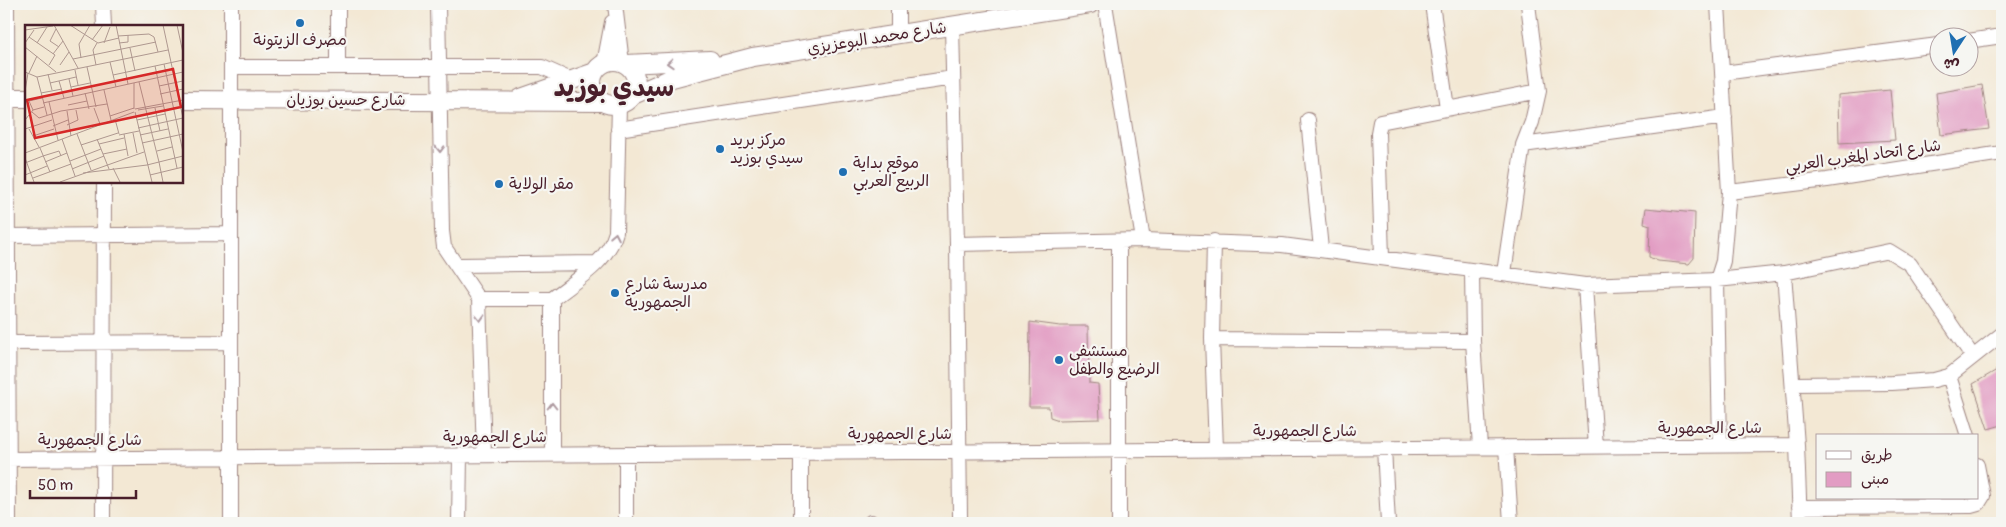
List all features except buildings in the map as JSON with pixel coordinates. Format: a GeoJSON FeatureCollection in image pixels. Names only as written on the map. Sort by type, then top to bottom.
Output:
{"type":"FeatureCollection","features":[{"type":"Feature","properties":{"kind":"main road","name":"شارع محمد البوعزيزي"},"geometry":{"type":"LineString","coordinates":[[618,101],[672,78],[753,57],[952,26],[1009,10],[1090,4]]}},
{"type":"Feature","properties":{"kind":"main road","name":"شارع محمد البوعزيزي"},"geometry":{"type":"LineString","coordinates":[[624,64],[753,57]]}},
{"type":"Feature","properties":{"kind":"main road"},"geometry":{"type":"LineString","coordinates":[[609,62],[624,64],[636,78],[636,87],[618,101],[592,88],[600,68],[609,62]]}},
{"type":"Feature","properties":{"kind":"main road","name":"شارع حسين بوزيان"},"geometry":{"type":"LineString","coordinates":[[511,102],[600,68]]}},
{"type":"Feature","properties":{"kind":"main road"},"geometry":{"type":"LineString","coordinates":[[6,98],[25,98]]}},
{"type":"Feature","properties":{"kind":"main road","name":"شارع حسين بوزيان"},"geometry":{"type":"LineString","coordinates":[[182,100],[618,101]]}},
{"type":"Feature","properties":{"kind":"street"},"geometry":{"type":"LineString","coordinates":[[8,4],[6,98],[6,458],[9,523]]}},
{"type":"Feature","properties":{"kind":"street"},"geometry":{"type":"LineString","coordinates":[[103,4],[104,25]]}},
{"type":"Feature","properties":{"kind":"street"},"geometry":{"type":"LineString","coordinates":[[231,4],[231,523]]}},
{"type":"Feature","properties":{"kind":"street"},"geometry":{"type":"LineString","coordinates":[[338,4],[338,67]]}},
{"type":"Feature","properties":{"kind":"street"},"geometry":{"type":"LineString","coordinates":[[438,4],[442,231],[444,247],[458,265],[479,299],[484,455]]}},
{"type":"Feature","properties":{"kind":"street"},"geometry":{"type":"LineString","coordinates":[[898,4],[898,34]]}},
{"type":"Feature","properties":{"kind":"street"},"geometry":{"type":"LineString","coordinates":[[1105,4],[1143,240]]}},
{"type":"Feature","properties":{"kind":"street"},"geometry":{"type":"LineString","coordinates":[[1432,4],[1448,108]]}},
{"type":"Feature","properties":{"kind":"street"},"geometry":{"type":"LineString","coordinates":[[1504,273],[1523,145],[1532,122],[1539,91],[1528,4]]}},
{"type":"Feature","properties":{"kind":"street"},"geometry":{"type":"LineString","coordinates":[[1718,4],[1729,192],[1723,261],[1717,280],[1720,446]]}},
{"type":"Feature","properties":{"kind":"street"},"geometry":{"type":"LineString","coordinates":[[615,6],[624,64]]}},
{"type":"Feature","properties":{"kind":"street"},"geometry":{"type":"LineString","coordinates":[[600,68],[615,6]]}},
{"type":"Feature","properties":{"kind":"street"},"geometry":{"type":"LineString","coordinates":[[952,26],[960,516]]}},
{"type":"Feature","properties":{"kind":"street"},"geometry":{"type":"LineString","coordinates":[[1978,40],[2002,36]]}},
{"type":"Feature","properties":{"kind":"street"},"geometry":{"type":"LineString","coordinates":[[1723,73],[1928,46]]}},
{"type":"Feature","properties":{"kind":"street"},"geometry":{"type":"LineString","coordinates":[[231,68],[542,67],[571,80]]}},
{"type":"Feature","properties":{"kind":"street"},"geometry":{"type":"LineString","coordinates":[[618,129],[953,78]]}},
{"type":"Feature","properties":{"kind":"street"},"geometry":{"type":"LineString","coordinates":[[1382,256],[1379,126],[1384,120],[1539,91]]}},
{"type":"Feature","properties":{"kind":"street"},"geometry":{"type":"LineString","coordinates":[[479,299],[552,299],[597,263],[613,244],[616,232],[618,101]]}},
{"type":"Feature","properties":{"kind":"street"},"geometry":{"type":"LineString","coordinates":[[1523,145],[1725,117]]}},
{"type":"Feature","properties":{"kind":"street"},"geometry":{"type":"LineString","coordinates":[[1308,120],[1321,249]]}},
{"type":"Feature","properties":{"kind":"street","name":"شارع اتحاد المغرب العربي"},"geometry":{"type":"LineString","coordinates":[[1729,192],[1827,180],[2002,152]]}},
{"type":"Feature","properties":{"kind":"street"},"geometry":{"type":"LineString","coordinates":[[103,523],[104,182]]}},
{"type":"Feature","properties":{"kind":"street"},"geometry":{"type":"LineString","coordinates":[[6,236],[231,234]]}},
{"type":"Feature","properties":{"kind":"street"},"geometry":{"type":"LineString","coordinates":[[957,244],[1143,240],[1214,241],[1321,249],[1382,256],[1472,271],[1504,273],[1585,285],[1717,280],[1784,273],[1889,251],[1910,264],[1973,357]]}},
{"type":"Feature","properties":{"kind":"street"},"geometry":{"type":"LineString","coordinates":[[1214,241],[1212,339],[1216,450]]}},
{"type":"Feature","properties":{"kind":"street"},"geometry":{"type":"LineString","coordinates":[[1119,242],[1119,523]]}},
{"type":"Feature","properties":{"kind":"street"},"geometry":{"type":"LineString","coordinates":[[458,265],[597,263]]}},
{"type":"Feature","properties":{"kind":"street"},"geometry":{"type":"LineString","coordinates":[[1472,271],[1473,341],[1480,448]]}},
{"type":"Feature","properties":{"kind":"street"},"geometry":{"type":"LineString","coordinates":[[1784,273],[1793,384],[1800,523]]}},
{"type":"Feature","properties":{"kind":"street"},"geometry":{"type":"LineString","coordinates":[[1585,285],[1596,446]]}},
{"type":"Feature","properties":{"kind":"street"},"geometry":{"type":"LineString","coordinates":[[552,299],[552,454]]}},
{"type":"Feature","properties":{"kind":"street"},"geometry":{"type":"LineString","coordinates":[[1793,384],[1901,383],[1949,376],[2002,334]]}},
{"type":"Feature","properties":{"kind":"street"},"geometry":{"type":"LineString","coordinates":[[1212,339],[1473,341]]}},
{"type":"Feature","properties":{"kind":"street"},"geometry":{"type":"LineString","coordinates":[[6,343],[231,342]]}},
{"type":"Feature","properties":{"kind":"street"},"geometry":{"type":"LineString","coordinates":[[1949,376],[1967,434]]}},
{"type":"Feature","properties":{"kind":"street","name":"شارع الجمهورية"},"geometry":{"type":"LineString","coordinates":[[6,458],[1796,445]]}},
{"type":"Feature","properties":{"kind":"street"},"geometry":{"type":"LineString","coordinates":[[1506,447],[1511,523]]}},
{"type":"Feature","properties":{"kind":"street"},"geometry":{"type":"LineString","coordinates":[[1384,448],[1388,523]]}},
{"type":"Feature","properties":{"kind":"street"},"geometry":{"type":"LineString","coordinates":[[801,453],[801,523]]}},
{"type":"Feature","properties":{"kind":"street"},"geometry":{"type":"LineString","coordinates":[[626,454],[626,523]]}},
{"type":"Feature","properties":{"kind":"street"},"geometry":{"type":"LineString","coordinates":[[459,523],[460,455]]}},
{"type":"Feature","properties":{"kind":"street"},"geometry":{"type":"LineString","coordinates":[[1799,507],[1971,506],[1978,504],[1983,496],[1978,470]]}},
{"type":"Feature","properties":{"kind":"place","name":"مصرف الزيتونة"},"geometry":{"type":"Point","coordinates":[300,23]}},
{"type":"Feature","properties":{"kind":"place","name":"مركز بريد سيدي بوزيد"},"geometry":{"type":"Point","coordinates":[720,149]}},
{"type":"Feature","properties":{"kind":"place","name":"موقع بداية الربيع العربي"},"geometry":{"type":"Point","coordinates":[843,172]}},
{"type":"Feature","properties":{"kind":"place","name":"مقر الولاية"},"geometry":{"type":"Point","coordinates":[499,184]}},
{"type":"Feature","properties":{"kind":"place","name":"مدرسة شارع الجمهورية"},"geometry":{"type":"Point","coordinates":[615,293]}},
{"type":"Feature","properties":{"kind":"place","name":"مستشفى الرضيع والطفل"},"geometry":{"type":"Point","coordinates":[1059,360]}},
{"type":"Feature","properties":{"kind":"district","name":"سيدي بوزيد"},"geometry":{"type":"Point","coordinates":[614,88]}}]}
